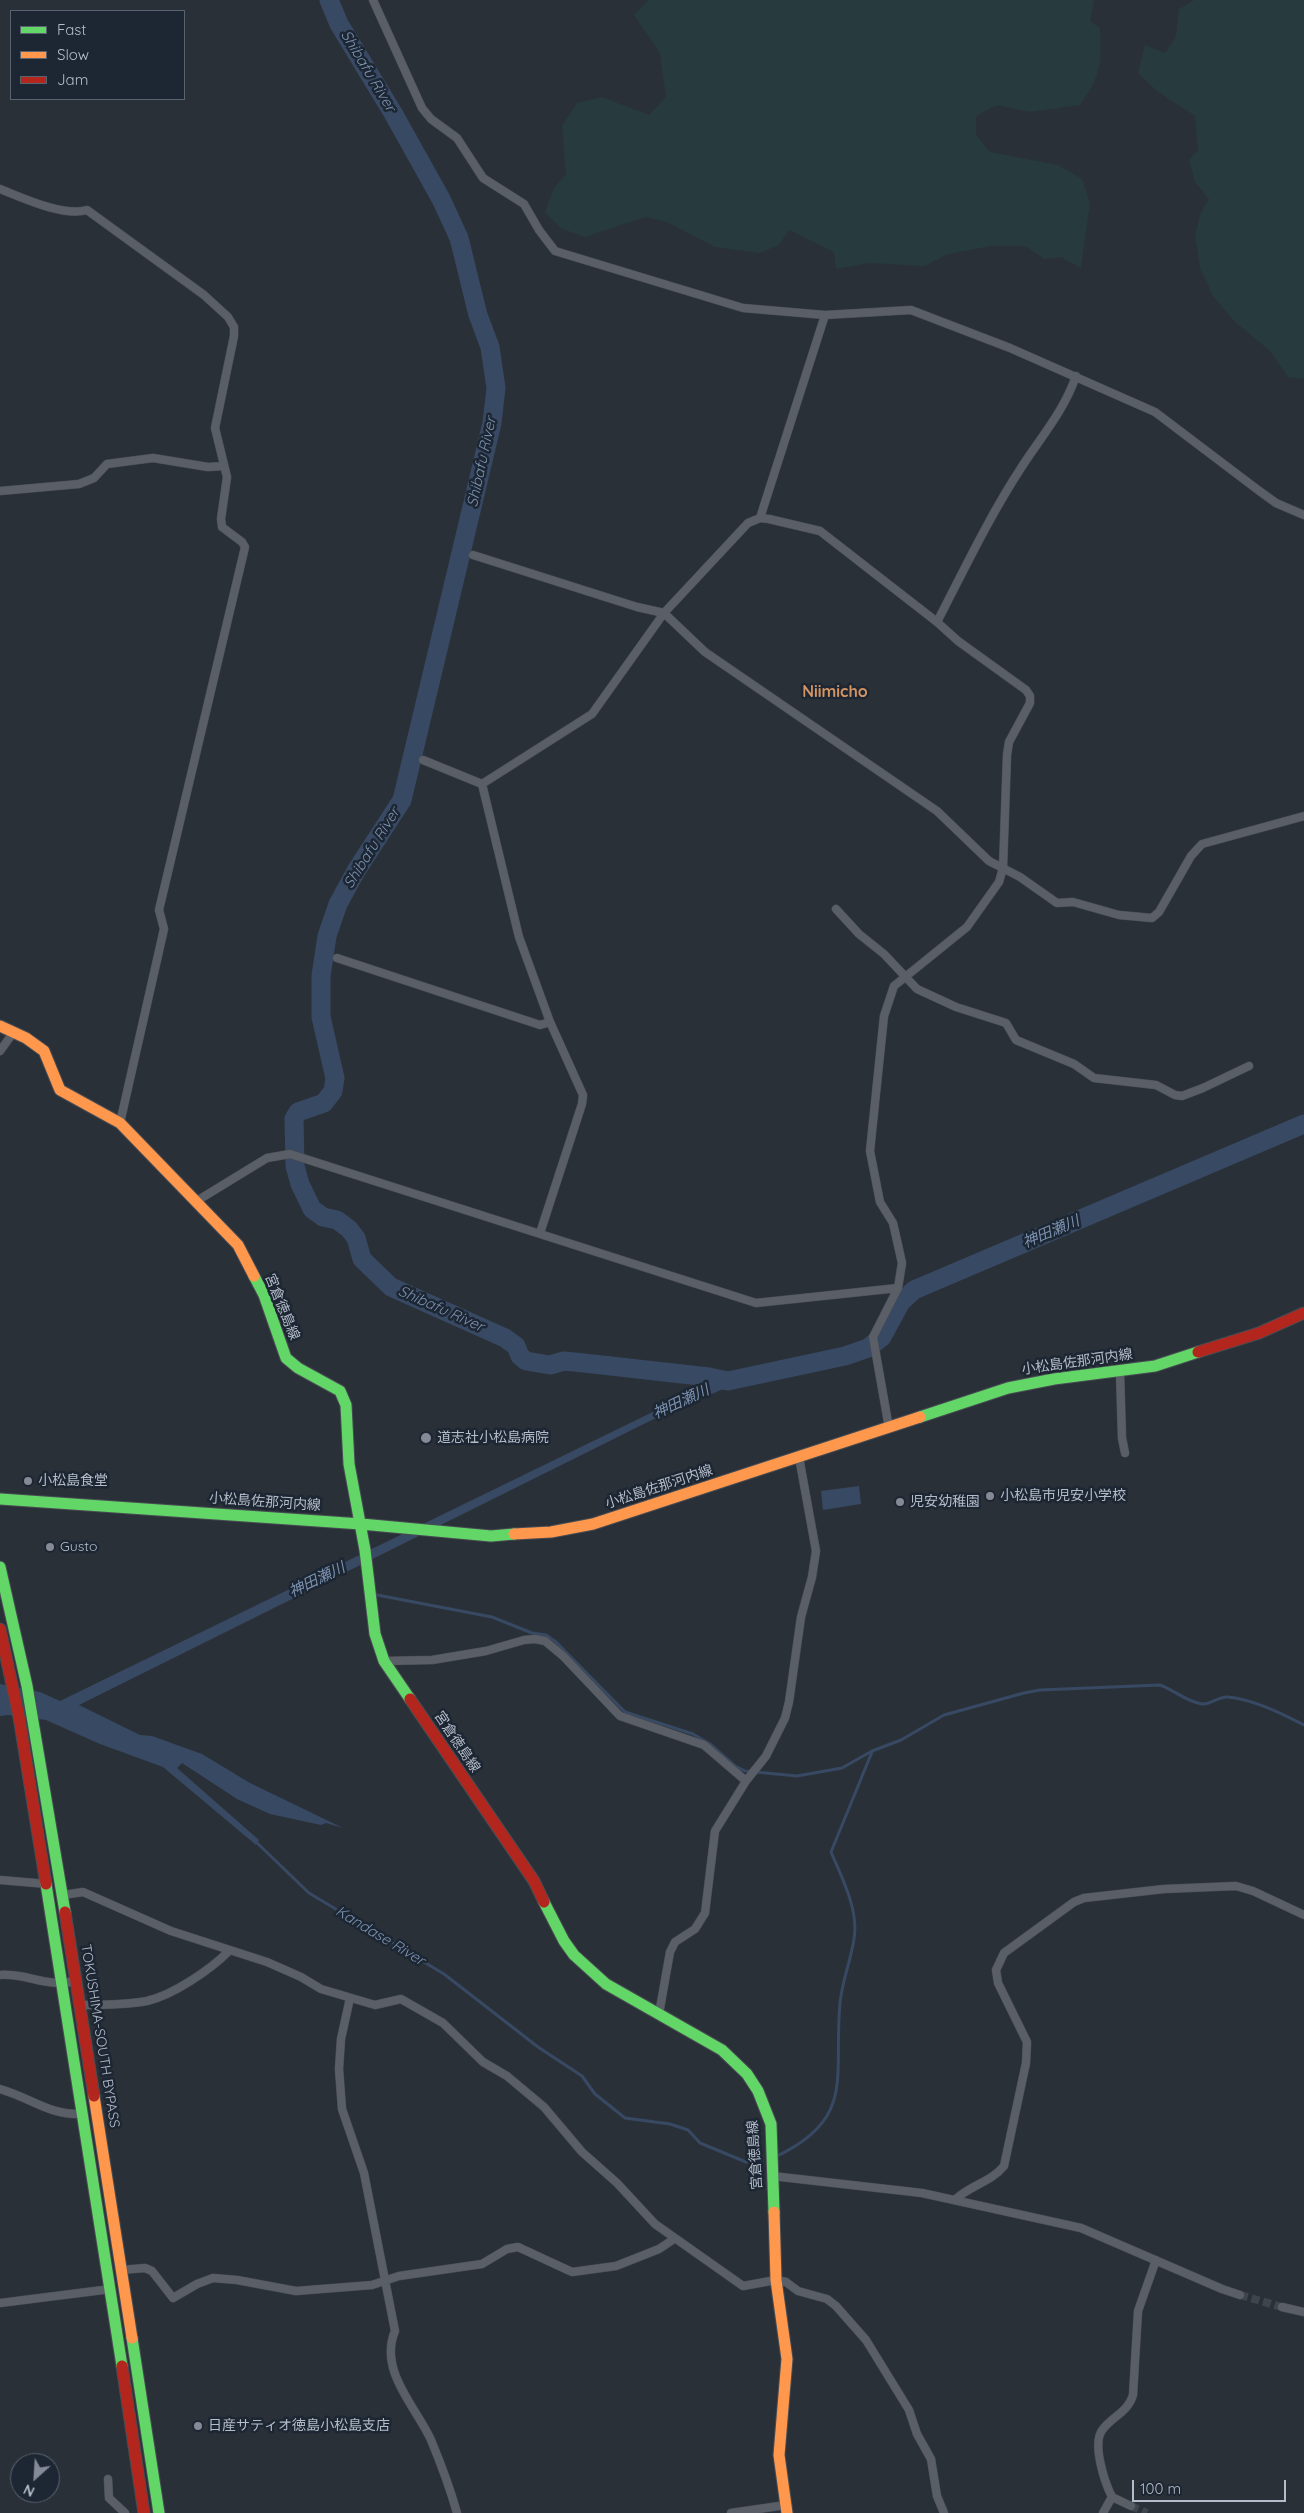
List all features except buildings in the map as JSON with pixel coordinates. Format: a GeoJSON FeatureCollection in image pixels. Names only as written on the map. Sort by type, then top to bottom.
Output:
{"type":"FeatureCollection","features":[{"type":"Feature","properties":{"kind":"main road","name":"宮倉徳島線"},"geometry":{"type":"LineString","coordinates":[[0,1026],[40,1046],[47,1055],[54,1081],[60,1090],[120,1123],[238,1245],[264,1295],[286,1358],[298,1368],[340,1391],[346,1405],[348,1457],[368,1568],[375,1634],[384,1662],[534,1881],[574,1955],[606,1984],[722,2050],[740,2062],[751,2076],[765,2104],[771,2124],[776,2280],[787,2359],[779,2454],[787,2509]]}},
{"type":"Feature","properties":{"kind":"main road","name":"小松島佐那河内線"},"geometry":{"type":"LineString","coordinates":[[0,1499],[361,1524],[491,1536],[529,1535],[593,1524],[1008,1388],[1054,1378],[1120,1372],[1155,1366],[1259,1333],[1304,1313]]}},
{"type":"Feature","properties":{"kind":"main road","name":"TOKUSHIMA-SOUTH BYPASS"},"geometry":{"type":"LineString","coordinates":[[0,1566],[27,1686],[48,1794],[159,2513]]}},
{"type":"Feature","properties":{"kind":"main road"},"geometry":{"type":"LineString","coordinates":[[0,1629],[13,1683],[33,1791],[61,1985],[111,2289],[144,2513]]}},
{"type":"Feature","properties":{"kind":"street"},"geometry":{"type":"LineString","coordinates":[[373,0],[422,108],[431,119],[457,138],[482,178],[524,204],[539,230],[555,251],[684,289],[724,304],[764,312],[825,315],[911,310],[1076,376],[1155,412],[1264,494],[1304,515]]}},
{"type":"Feature","properties":{"kind":"street"},"geometry":{"type":"LineString","coordinates":[[0,189],[44,206],[79,212],[87,210],[204,295],[228,317],[234,327],[234,336],[215,428],[227,477],[221,519],[222,527],[246,547],[159,910],[164,929],[120,1123]]}},
{"type":"Feature","properties":{"kind":"street"},"geometry":{"type":"LineString","coordinates":[[760,518],[825,315]]}},
{"type":"Feature","properties":{"kind":"street"},"geometry":{"type":"LineString","coordinates":[[937,622],[1022,467],[1047,433],[1076,376]]}},
{"type":"Feature","properties":{"kind":"street"},"geometry":{"type":"LineString","coordinates":[[0,491],[79,484],[94,478],[108,464],[153,458],[208,467],[224,466]]}},
{"type":"Feature","properties":{"kind":"street"},"geometry":{"type":"LineString","coordinates":[[482,784],[592,714],[664,613],[748,524],[760,518],[820,531],[1030,696],[1030,703],[1009,742],[1004,868],[999,882],[967,927],[894,986],[884,1016],[870,1151],[880,1202],[893,1223],[902,1263],[898,1288],[873,1341],[889,1428]]}},
{"type":"Feature","properties":{"kind":"street"},"geometry":{"type":"LineString","coordinates":[[473,555],[637,607],[664,613],[705,652],[937,811],[989,861],[1020,877],[1057,904],[1073,902],[1119,915],[1152,918],[1159,912],[1191,856],[1202,844],[1304,816]]}},
{"type":"Feature","properties":{"kind":"street"},"geometry":{"type":"LineString","coordinates":[[423,760],[482,784]]}},
{"type":"Feature","properties":{"kind":"street"},"geometry":{"type":"LineString","coordinates":[[482,784],[519,937],[550,1022],[583,1095],[582,1104],[540,1233]]}},
{"type":"Feature","properties":{"kind":"street"},"geometry":{"type":"LineString","coordinates":[[836,909],[859,934],[898,968],[905,978],[917,989],[949,1004],[1006,1023],[1016,1040],[1074,1064],[1099,1080],[1156,1085],[1169,1093],[1182,1096],[1249,1066]]}},
{"type":"Feature","properties":{"kind":"street"},"geometry":{"type":"LineString","coordinates":[[337,958],[540,1025],[550,1022]]}},
{"type":"Feature","properties":{"kind":"street"},"geometry":{"type":"LineString","coordinates":[[0,1051],[13,1033]]}},
{"type":"Feature","properties":{"kind":"street"},"geometry":{"type":"LineString","coordinates":[[195,1202],[267,1158],[290,1154],[756,1303],[898,1288]]}},
{"type":"Feature","properties":{"kind":"street"},"geometry":{"type":"LineString","coordinates":[[1120,1372],[1122,1449],[1124,1454]]}},
{"type":"Feature","properties":{"kind":"street"},"geometry":{"type":"LineString","coordinates":[[659,2014],[670,1952],[675,1942],[695,1928],[705,1913],[715,1831],[746,1781],[766,1756],[785,1718],[790,1702],[801,1618],[812,1577],[816,1551],[799,1457]]}},
{"type":"Feature","properties":{"kind":"street"},"geometry":{"type":"LineString","coordinates":[[384,1662],[432,1660],[486,1651],[524,1640],[535,1639],[545,1641],[563,1656],[620,1716],[704,1745],[746,1781]]}},
{"type":"Feature","properties":{"kind":"street"},"geometry":{"type":"LineString","coordinates":[[0,1880],[47,1884]]}},
{"type":"Feature","properties":{"kind":"street"},"geometry":{"type":"LineString","coordinates":[[956,2199],[963,2192],[996,2176],[1004,2166],[1026,2063],[1027,2042],[998,1983],[996,1970],[1004,1953],[1074,1902],[1084,1898],[1164,1889],[1236,1886],[1253,1891],[1304,1915]]}},
{"type":"Feature","properties":{"kind":"street"},"geometry":{"type":"LineString","coordinates":[[63,1894],[84,1892],[171,1931],[267,1962],[301,1977],[321,1989],[375,2005],[401,1999],[443,2023],[483,2062],[507,2076],[544,2107],[582,2152],[617,2183],[655,2224],[674,2239],[743,2286],[776,2280],[786,2282],[798,2291],[827,2299],[836,2306],[866,2340],[909,2410],[917,2434],[931,2459],[937,2496],[944,2513]]}},
{"type":"Feature","properties":{"kind":"street"},"geometry":{"type":"LineString","coordinates":[[81,2005],[148,2001],[197,1977],[215,1965],[229,1951]]}},
{"type":"Feature","properties":{"kind":"street"},"geometry":{"type":"LineString","coordinates":[[0,1975],[61,1985],[76,1982]]}},
{"type":"Feature","properties":{"kind":"street"},"geometry":{"type":"LineString","coordinates":[[350,1998],[341,2039],[338,2069],[342,2109],[364,2173],[375,2236],[386,2278],[395,2331],[392,2339],[398,2382],[431,2440],[450,2487],[457,2513]]}},
{"type":"Feature","properties":{"kind":"street"},"geometry":{"type":"LineString","coordinates":[[0,2089],[42,2108],[63,2113],[82,2114],[97,2112]]}},
{"type":"Feature","properties":{"kind":"street"},"geometry":{"type":"LineString","coordinates":[[772,2176],[922,2193],[1081,2228],[1240,2295]]}},
{"type":"Feature","properties":{"kind":"street"},"geometry":{"type":"LineString","coordinates":[[121,2270],[145,2268],[152,2271],[173,2298],[197,2284],[213,2278],[237,2280],[296,2291],[372,2284],[386,2278],[482,2264],[507,2249],[518,2247],[572,2272],[616,2266],[659,2249],[674,2239]]}},
{"type":"Feature","properties":{"kind":"street"},"geometry":{"type":"LineString","coordinates":[[1131,2506],[1112,2497],[1103,2479],[1099,2436],[1102,2429],[1130,2404],[1133,2395],[1138,2311],[1156,2260]]}},
{"type":"Feature","properties":{"kind":"street"},"geometry":{"type":"LineString","coordinates":[[0,2303],[111,2289]]}},
{"type":"Feature","properties":{"kind":"street"},"geometry":{"type":"LineString","coordinates":[[1282,2307],[1304,2312]]}},
{"type":"Feature","properties":{"kind":"street"},"geometry":{"type":"LineString","coordinates":[[108,2484],[110,2498],[125,2513]]}},
{"type":"Feature","properties":{"kind":"street"},"geometry":{"type":"LineString","coordinates":[[1103,2513],[1112,2497]]}},
{"type":"Feature","properties":{"kind":"street"},"geometry":{"type":"LineString","coordinates":[[731,2513],[787,2509]]}},
{"type":"Feature","properties":{"kind":"green space"},"geometry":{"type":"Polygon","coordinates":[[[649,0],[1094,0],[1090,21],[1100,28],[1101,51],[1099,69],[1092,86],[1080,105],[1029,112],[997,105],[976,116],[976,135],[990,152],[1058,165],[1082,179],[1090,203],[1081,268],[1061,257],[1045,259],[1025,246],[991,246],[948,254],[924,266],[869,263],[836,269],[834,252],[789,230],[779,245],[760,253],[715,247],[667,222],[645,217],[585,237],[562,229],[545,212],[554,188],[566,174],[562,126],[577,103],[602,97],[649,115],[666,97],[660,53],[634,15],[649,0]]]}},
{"type":"Feature","properties":{"kind":"green space"},"geometry":{"type":"Polygon","coordinates":[[[1194,0],[1304,0],[1304,379],[1288,377],[1271,352],[1234,321],[1213,296],[1200,268],[1195,235],[1201,212],[1209,199],[1195,182],[1189,160],[1198,150],[1195,116],[1157,91],[1138,73],[1145,45],[1165,53],[1176,37],[1179,9],[1194,0]]]}},
{"type":"Feature","properties":{"kind":"water"},"geometry":{"type":"Polygon","coordinates":[[[704,1387],[707,1395],[676,1408],[79,1705],[140,1735],[152,1736],[202,1754],[250,1783],[343,1828],[326,1823],[321,1825],[270,1814],[237,1799],[182,1763],[177,1768],[259,1840],[256,1845],[163,1767],[100,1744],[46,1720],[8,1715],[0,1716],[0,1684],[40,1692],[60,1701],[704,1387]]]}},
{"type":"Feature","properties":{"kind":"water"},"geometry":{"type":"Polygon","coordinates":[[[859,1486],[861,1504],[823,1510],[821,1491],[859,1486]]]}},
{"type":"Feature","properties":{"kind":"waterway","name":"Shibafu River"},"geometry":{"type":"LineString","coordinates":[[329,0],[339,24],[393,113],[441,199],[459,238],[478,315],[490,347],[496,388],[492,423],[402,800],[356,871],[338,904],[327,936],[321,976],[321,1017],[335,1078],[333,1091],[324,1103],[298,1112],[294,1119],[295,1166],[300,1184],[312,1209],[323,1217],[337,1220],[349,1229],[356,1238],[362,1259],[391,1287],[505,1338],[516,1346],[520,1356],[526,1361],[550,1365],[564,1361],[709,1377],[728,1381],[845,1356],[868,1348],[882,1337],[901,1302],[914,1290],[1304,1124]]}},
{"type":"Feature","properties":{"kind":"waterway","name":"神田瀬川"},"geometry":{"type":"LineString","coordinates":[[691,1397],[728,1381]]}},
{"type":"Feature","properties":{"kind":"waterway"},"geometry":{"type":"LineString","coordinates":[[372,1594],[492,1617],[532,1633],[546,1635],[556,1642],[625,1712],[693,1734],[710,1744],[735,1766],[745,1771],[797,1776],[842,1768],[872,1751],[901,1740],[944,1715],[1040,1690],[1160,1685],[1196,1703],[1208,1703],[1225,1697],[1248,1701],[1304,1725]]}},
{"type":"Feature","properties":{"kind":"waterway","name":"Kandase River"},"geometry":{"type":"LineString","coordinates":[[775,2157],[801,2142],[819,2127],[830,2111],[836,2093],[840,2003],[853,1947],[855,1928],[849,1894],[831,1852],[872,1752]]}},
{"type":"Feature","properties":{"kind":"waterway","name":"Kandase River"},"geometry":{"type":"LineString","coordinates":[[254,1840],[309,1893],[444,1974],[538,2047],[582,2076],[595,2094],[625,2118],[670,2124],[688,2130],[700,2143],[746,2162],[762,2160]]}},
{"type":"Feature","properties":{"kind":"tunnel"},"geometry":{"type":"LineString","coordinates":[[1240,2295],[1282,2307]]}},
{"type":"Feature","properties":{"kind":"tunnel"},"geometry":{"type":"LineString","coordinates":[[1131,2506],[1147,2513]]}},
{"type":"Feature","properties":{"kind":"traffic: fast"},"geometry":{"type":"LineString","coordinates":[[254,1276],[264,1295],[286,1358],[298,1368],[340,1391],[346,1405],[349,1464],[365,1550],[375,1634],[384,1661],[410,1699]]}},
{"type":"Feature","properties":{"kind":"traffic: fast"},"geometry":{"type":"LineString","coordinates":[[920,1417],[1008,1388],[1054,1379],[1155,1366],[1198,1352]]}},
{"type":"Feature","properties":{"kind":"traffic: fast"},"geometry":{"type":"LineString","coordinates":[[0,1499],[361,1524],[491,1536],[514,1534]]}},
{"type":"Feature","properties":{"kind":"traffic: fast"},"geometry":{"type":"LineString","coordinates":[[0,1567],[27,1686],[65,1912]]}},
{"type":"Feature","properties":{"kind":"traffic: fast"},"geometry":{"type":"LineString","coordinates":[[46,1884],[122,2366]]}},
{"type":"Feature","properties":{"kind":"traffic: fast"},"geometry":{"type":"LineString","coordinates":[[544,1902],[564,1941],[574,1955],[606,1984],[722,2050],[747,2074],[758,2091],[771,2124],[774,2212]]}},
{"type":"Feature","properties":{"kind":"traffic: fast"},"geometry":{"type":"LineString","coordinates":[[132,2338],[159,2513]]}},
{"type":"Feature","properties":{"kind":"traffic: slow"},"geometry":{"type":"LineString","coordinates":[[0,1026],[26,1038],[44,1051],[60,1090],[120,1123],[238,1245],[254,1276]]}},
{"type":"Feature","properties":{"kind":"traffic: slow"},"geometry":{"type":"LineString","coordinates":[[514,1534],[551,1532],[593,1524],[920,1417]]}},
{"type":"Feature","properties":{"kind":"traffic: slow"},"geometry":{"type":"LineString","coordinates":[[94,2096],[132,2338]]}},
{"type":"Feature","properties":{"kind":"traffic: slow"},"geometry":{"type":"LineString","coordinates":[[774,2212],[776,2280],[787,2359],[779,2455],[787,2513]]}},
{"type":"Feature","properties":{"kind":"traffic: jam"},"geometry":{"type":"LineString","coordinates":[[1198,1352],[1259,1333],[1304,1313]]}},
{"type":"Feature","properties":{"kind":"traffic: jam"},"geometry":{"type":"LineString","coordinates":[[0,1629],[19,1717],[46,1884]]}},
{"type":"Feature","properties":{"kind":"traffic: jam"},"geometry":{"type":"LineString","coordinates":[[410,1699],[534,1881],[544,1902]]}},
{"type":"Feature","properties":{"kind":"traffic: jam"},"geometry":{"type":"LineString","coordinates":[[65,1912],[94,2096]]}},
{"type":"Feature","properties":{"kind":"traffic: jam"},"geometry":{"type":"LineString","coordinates":[[122,2366],[144,2513]]}},
{"type":"Feature","properties":{"kind":"place","name":"道志社小松島病院"},"geometry":{"type":"Point","coordinates":[426,1438]}},
{"type":"Feature","properties":{"kind":"place","name":"小松島食堂"},"geometry":{"type":"Point","coordinates":[28,1481]}},
{"type":"Feature","properties":{"kind":"place","name":"小松島市児安小学校"},"geometry":{"type":"Point","coordinates":[990,1496]}},
{"type":"Feature","properties":{"kind":"place","name":"児安幼稚園"},"geometry":{"type":"Point","coordinates":[900,1502]}},
{"type":"Feature","properties":{"kind":"place","name":"Gusto"},"geometry":{"type":"Point","coordinates":[50,1547]}},
{"type":"Feature","properties":{"kind":"place","name":"日産サティオ徳島小松島支店"},"geometry":{"type":"Point","coordinates":[198,2426]}},
{"type":"Feature","properties":{"kind":"district","name":"Niimicho"},"geometry":{"type":"Point","coordinates":[835,692]}}]}
